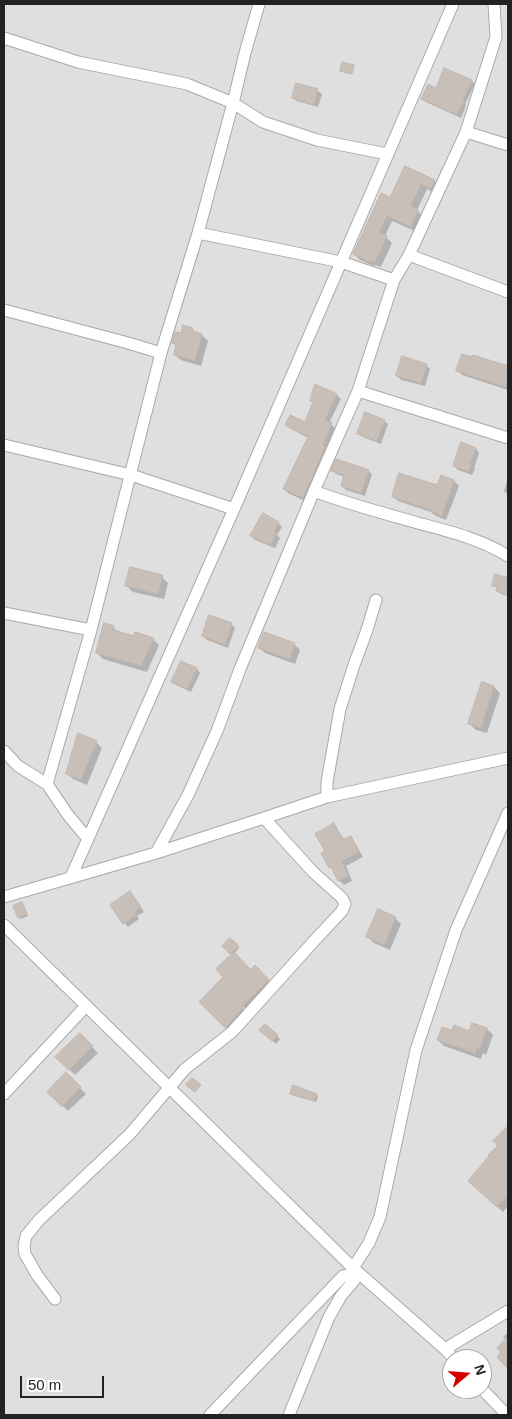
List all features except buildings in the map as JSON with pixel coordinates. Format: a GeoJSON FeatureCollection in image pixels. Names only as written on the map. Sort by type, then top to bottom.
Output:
{"type":"FeatureCollection","features":[{"type":"Feature","properties":{"kind":"street"},"geometry":{"type":"LineString","coordinates":[[46,784],[90,630],[161,354],[198,234],[259,4]]}},
{"type":"Feature","properties":{"kind":"street"},"geometry":{"type":"LineString","coordinates":[[71,878],[234,509],[453,4]]}},
{"type":"Feature","properties":{"kind":"street"},"geometry":{"type":"LineString","coordinates":[[156,853],[188,795],[217,731],[240,669],[358,391],[394,280],[409,255],[466,132],[496,37],[494,4]]}},
{"type":"Feature","properties":{"kind":"street"},"geometry":{"type":"LineString","coordinates":[[496,37],[508,40]]}},
{"type":"Feature","properties":{"kind":"street"},"geometry":{"type":"LineString","coordinates":[[4,38],[78,62],[187,84],[233,103],[263,122],[317,140],[387,154]]}},
{"type":"Feature","properties":{"kind":"street"},"geometry":{"type":"LineString","coordinates":[[466,132],[508,145]]}},
{"type":"Feature","properties":{"kind":"street"},"geometry":{"type":"LineString","coordinates":[[198,234],[341,262],[394,280]]}},
{"type":"Feature","properties":{"kind":"street"},"geometry":{"type":"LineString","coordinates":[[409,255],[508,292]]}},
{"type":"Feature","properties":{"kind":"street"},"geometry":{"type":"LineString","coordinates":[[4,310],[128,343],[161,354]]}},
{"type":"Feature","properties":{"kind":"street"},"geometry":{"type":"LineString","coordinates":[[358,391],[508,438]]}},
{"type":"Feature","properties":{"kind":"street"},"geometry":{"type":"LineString","coordinates":[[4,445],[131,475],[234,509]]}},
{"type":"Feature","properties":{"kind":"street"},"geometry":{"type":"LineString","coordinates":[[314,491],[348,504],[443,530],[495,547],[508,556]]}},
{"type":"Feature","properties":{"kind":"street"},"geometry":{"type":"LineString","coordinates":[[327,797],[326,782],[340,709],[376,600]]}},
{"type":"Feature","properties":{"kind":"street"},"geometry":{"type":"LineString","coordinates":[[4,613],[90,630]]}},
{"type":"Feature","properties":{"kind":"street"},"geometry":{"type":"LineString","coordinates":[[4,751],[18,766],[46,784],[88,839]]}},
{"type":"Feature","properties":{"kind":"street"},"geometry":{"type":"LineString","coordinates":[[4,897],[156,853],[327,797],[508,758]]}},
{"type":"Feature","properties":{"kind":"street"},"geometry":{"type":"LineString","coordinates":[[289,1415],[329,1317],[355,1275],[380,1217],[416,1050],[456,930],[508,813]]}},
{"type":"Feature","properties":{"kind":"street"},"geometry":{"type":"LineString","coordinates":[[55,1299],[25,1254],[26,1236],[40,1220],[130,1134],[169,1087],[192,1063],[232,1032],[342,911],[344,904],[342,898],[313,872],[264,818]]}},
{"type":"Feature","properties":{"kind":"street"},"geometry":{"type":"LineString","coordinates":[[4,925],[169,1087],[355,1275],[445,1349],[508,1311]]}},
{"type":"Feature","properties":{"kind":"street"},"geometry":{"type":"LineString","coordinates":[[4,1094],[86,1006]]}},
{"type":"Feature","properties":{"kind":"street"},"geometry":{"type":"LineString","coordinates":[[210,1415],[342,1276],[355,1275]]}},
{"type":"Feature","properties":{"kind":"street"},"geometry":{"type":"LineString","coordinates":[[492,1399],[507,1415]]}},
{"type":"Feature","properties":{"kind":"shaded area"},"geometry":{"type":"Polygon","coordinates":[[[4,4],[508,4],[508,1415],[4,1415],[4,4]]]}}]}
